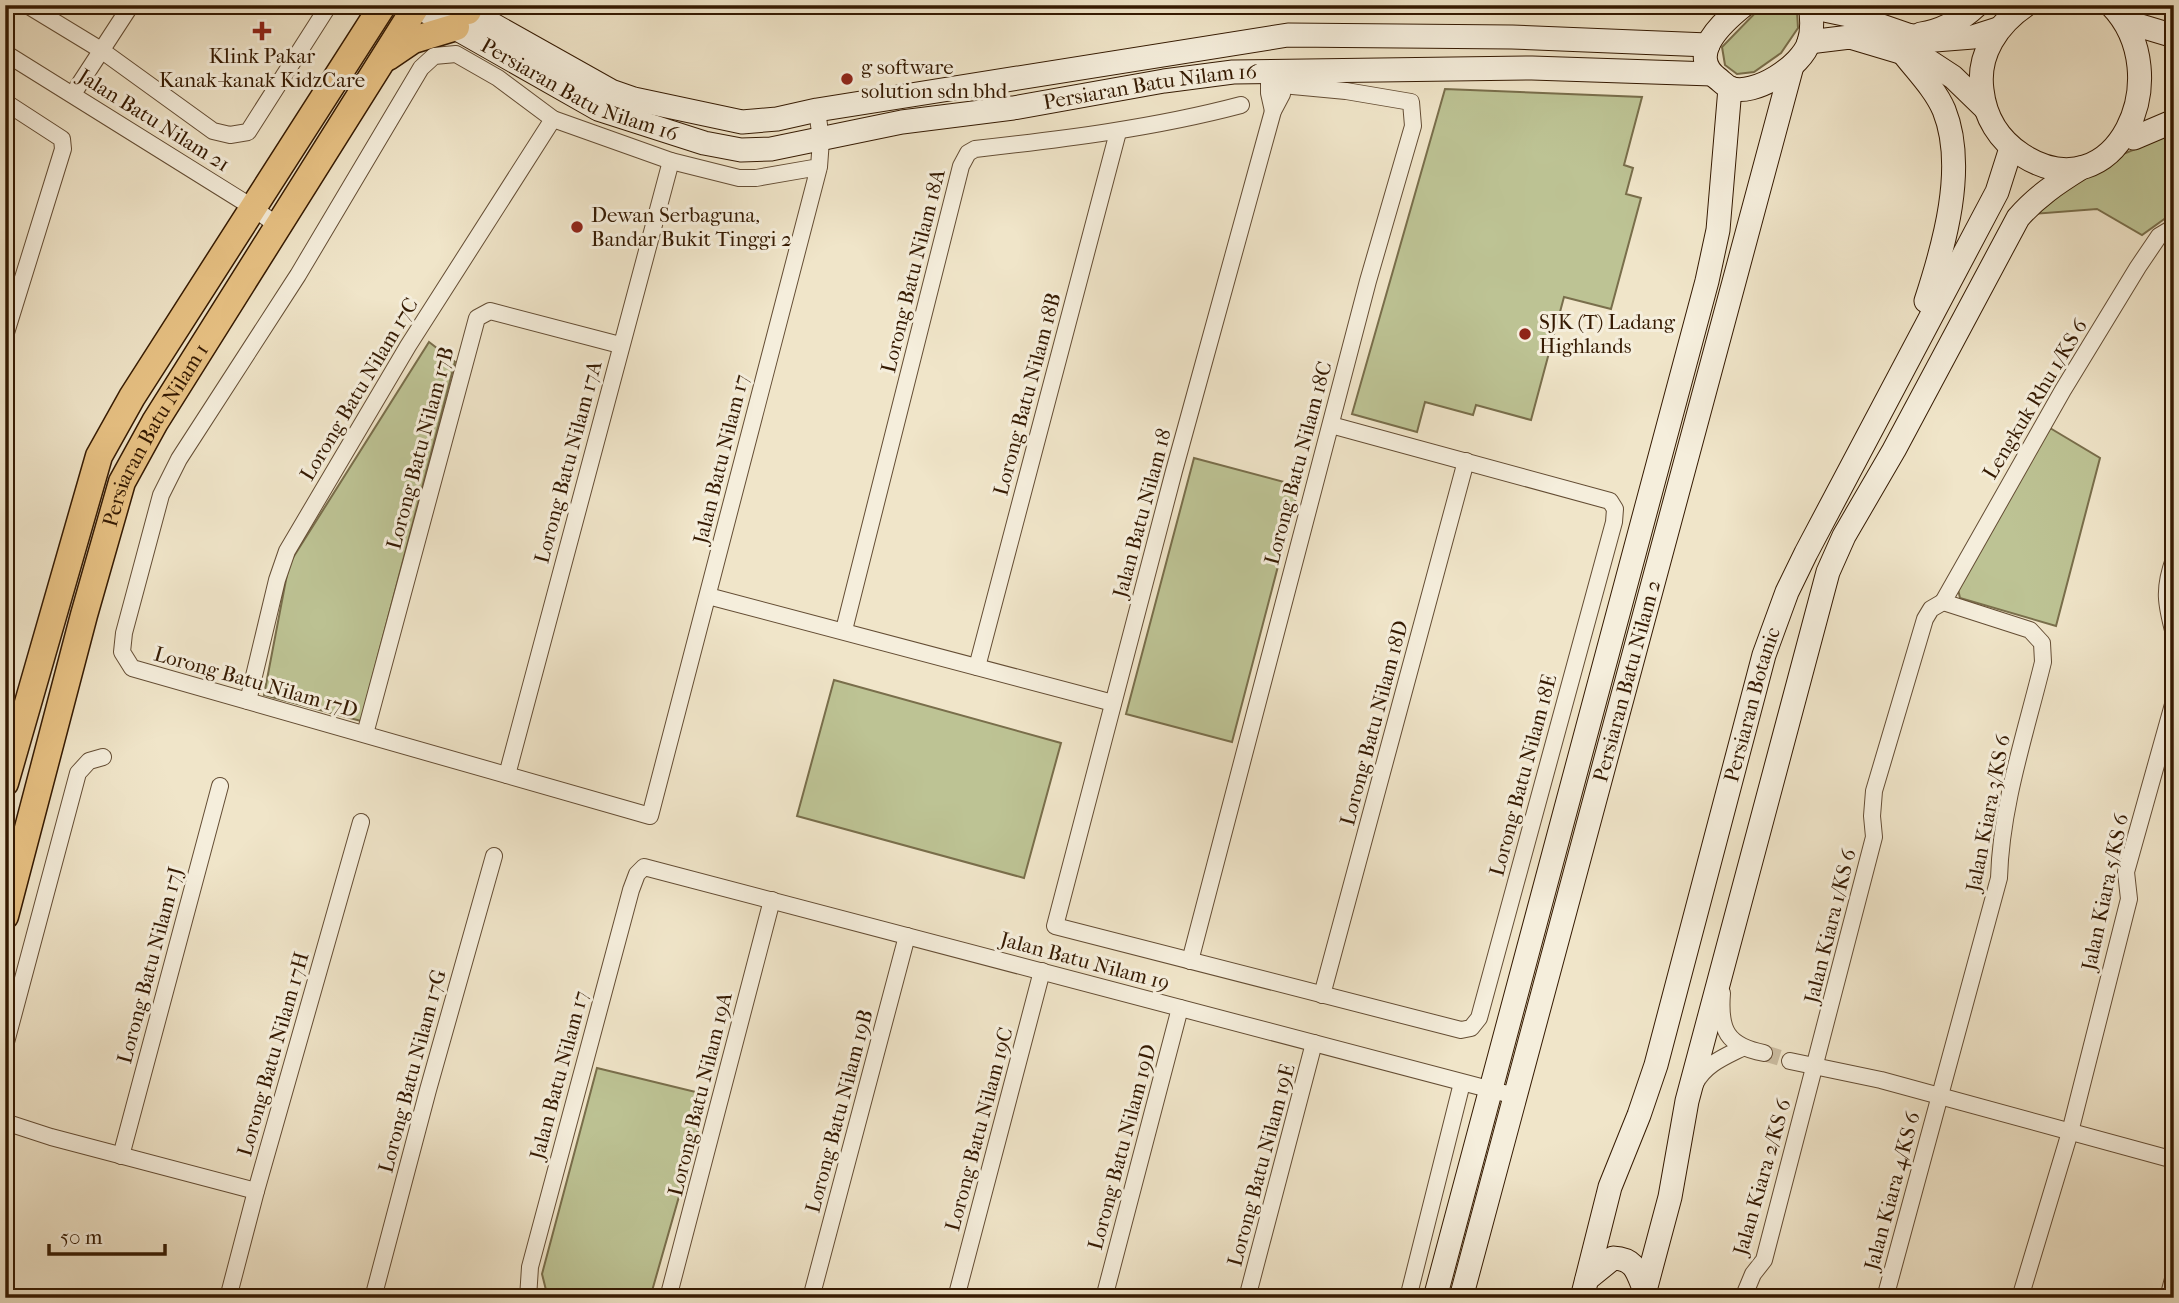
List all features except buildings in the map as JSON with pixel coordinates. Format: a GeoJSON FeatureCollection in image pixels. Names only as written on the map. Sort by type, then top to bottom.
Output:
{"type":"FeatureCollection","features":[{"type":"Feature","properties":{"kind":"main road","name":"Persiaran Batu Nilam 1"},"geometry":{"type":"LineString","coordinates":[[5,783],[99,456],[132,397],[383,5]]}},
{"type":"Feature","properties":{"kind":"main road","name":"Persiaran Batu Nilam 1"},"geometry":{"type":"LineString","coordinates":[[5,916],[122,482],[155,422],[385,60],[416,6]]}},
{"type":"Feature","properties":{"kind":"main road"},"geometry":{"type":"LineString","coordinates":[[385,60],[413,40],[462,12]]}},
{"type":"Feature","properties":{"kind":"street"},"geometry":{"type":"LineString","coordinates":[[27,5],[102,50],[213,131],[230,135],[248,132],[330,5]]}},
{"type":"Feature","properties":{"kind":"street"},"geometry":{"type":"LineString","coordinates":[[73,94],[131,5]]}},
{"type":"Feature","properties":{"kind":"street"},"geometry":{"type":"LineString","coordinates":[[1744,5],[1718,26],[1708,45],[1706,61],[1712,74],[1730,88],[1743,89],[1769,82],[1800,58],[1809,41],[1812,21],[1810,6],[1850,10],[1943,69],[1985,108]]}},
{"type":"Feature","properties":{"kind":"street"},"geometry":{"type":"LineString","coordinates":[[1905,44],[1965,16],[1977,5]]}},
{"type":"Feature","properties":{"kind":"street"},"geometry":{"type":"LineString","coordinates":[[2026,5],[1998,29],[1988,47],[1982,67],[1981,88],[1985,108],[1991,123],[2011,148],[2032,161],[2056,168],[2081,168]]}},
{"type":"Feature","properties":{"kind":"street"},"geometry":{"type":"LineString","coordinates":[[2111,5],[2134,24],[2147,45],[2154,69],[2154,93],[2147,117],[2134,138]]}},
{"type":"Feature","properties":{"kind":"street","name":"Persiaran Batu Nilam 16"},"geometry":{"type":"LineString","coordinates":[[416,6],[462,12],[611,91],[634,99],[742,122],[777,120],[817,110],[1288,35],[1474,36],[1708,45]]}},
{"type":"Feature","properties":{"kind":"street","name":"Persiaran Batu Nilam 16"},"geometry":{"type":"LineString","coordinates":[[462,12],[598,109],[622,119],[704,143],[741,150],[771,149],[902,122],[1013,108],[1164,80],[1233,72],[1278,75],[1532,68],[1712,74]]}},
{"type":"Feature","properties":{"kind":"street"},"geometry":{"type":"LineString","coordinates":[[2134,24],[2174,36]]}},
{"type":"Feature","properties":{"kind":"street"},"geometry":{"type":"LineString","coordinates":[[1809,41],[1850,37],[1905,44],[1973,37],[1998,29]]}},
{"type":"Feature","properties":{"kind":"street"},"geometry":{"type":"LineString","coordinates":[[1905,44],[1944,110],[1953,146],[1948,217],[1938,263],[1910,354]]}},
{"type":"Feature","properties":{"kind":"street","name":"Jalan Batu Nilam 21"},"geometry":{"type":"LineString","coordinates":[[5,53],[252,207],[278,226]]}},
{"type":"Feature","properties":{"kind":"street","name":"Lorong Batu Nilam 17D"},"geometry":{"type":"LineString","coordinates":[[553,119],[498,78],[456,54],[434,56],[421,68],[298,275],[179,459],[161,495],[124,634],[122,652],[132,668],[650,816]]}},
{"type":"Feature","properties":{"kind":"street","name":"Persiaran Batu Nilam 2"},"geometry":{"type":"LineString","coordinates":[[1461,1298],[1792,66]]}},
{"type":"Feature","properties":{"kind":"street","name":"Jalan Batu Nilam 18"},"geometry":{"type":"LineString","coordinates":[[1190,961],[1055,926],[1273,111],[1269,93],[1278,75]]}},
{"type":"Feature","properties":{"kind":"street","name":"Lorong Batu Nilam 18C"},"geometry":{"type":"LineString","coordinates":[[1190,961],[1368,281],[1413,125],[1411,102],[1346,91],[1278,75]]}},
{"type":"Feature","properties":{"kind":"street","name":"Persiaran Batu Nilam 2"},"geometry":{"type":"LineString","coordinates":[[1435,1298],[1693,337],[1718,230],[1730,88]]}},
{"type":"Feature","properties":{"kind":"street"},"geometry":{"type":"LineString","coordinates":[[5,102],[54,132],[62,139],[63,149],[5,336]]}},
{"type":"Feature","properties":{"kind":"street","name":"Lorong Batu Nilam 18A"},"geometry":{"type":"LineString","coordinates":[[844,630],[964,160],[968,153],[975,149],[1118,132],[1193,118],[1241,105]]}},
{"type":"Feature","properties":{"kind":"street","name":"Jalan Batu Nilam 17"},"geometry":{"type":"LineString","coordinates":[[650,816],[819,167],[821,140],[817,110]]}},
{"type":"Feature","properties":{"kind":"street"},"geometry":{"type":"LineString","coordinates":[[553,119],[671,161],[739,178],[756,178],[819,167]]}},
{"type":"Feature","properties":{"kind":"street","name":"Lorong Batu Nilam 17C"},"geometry":{"type":"LineString","coordinates":[[248,701],[277,580],[287,551],[408,346],[553,119]]}},
{"type":"Feature","properties":{"kind":"street"},"geometry":{"type":"LineString","coordinates":[[2134,138],[2174,121]]}},
{"type":"Feature","properties":{"kind":"street","name":"Lorong Batu Nilam 18B"},"geometry":{"type":"LineString","coordinates":[[977,667],[1118,132]]}},
{"type":"Feature","properties":{"kind":"street","name":"Persiaran Botanic"},"geometry":{"type":"LineString","coordinates":[[1644,1294],[1670,1197],[1687,1101],[1828,572],[1844,536],[1894,450],[2018,218],[2049,187],[2081,168],[2110,158],[2134,138]]}},
{"type":"Feature","properties":{"kind":"street","name":"Persiaran Botanic"},"geometry":{"type":"LineString","coordinates":[[1585,1289],[1610,1187],[1656,1065],[1773,626],[1806,553],[1997,192],[2011,148]]}},
{"type":"Feature","properties":{"kind":"street","name":"Lorong Batu Nilam 17A"},"geometry":{"type":"LineString","coordinates":[[507,775],[671,161]]}},
{"type":"Feature","properties":{"kind":"street","name":"Lengkuk Rhu 1/KS 6"},"geometry":{"type":"LineString","coordinates":[[1943,602],[2063,390],[2138,267],[2159,236],[2174,227]]}},
{"type":"Feature","properties":{"kind":"street","name":"Lorong Batu Nilam 17B"},"geometry":{"type":"LineString","coordinates":[[365,734],[477,318],[490,311],[621,345]]}},
{"type":"Feature","properties":{"kind":"street"},"geometry":{"type":"LineString","coordinates":[[1331,425],[1466,461]]}},
{"type":"Feature","properties":{"kind":"street","name":"Lorong Batu Nilam 18E"},"geometry":{"type":"LineString","coordinates":[[1322,995],[1461,1030],[1471,1028],[1479,1018],[1614,522],[1615,509],[1610,501],[1466,461]]}},
{"type":"Feature","properties":{"kind":"street","name":"Lorong Batu Nilam 18D"},"geometry":{"type":"LineString","coordinates":[[1322,995],[1466,461]]}},
{"type":"Feature","properties":{"kind":"street"},"geometry":{"type":"LineString","coordinates":[[1659,463],[1684,469]]}},
{"type":"Feature","properties":{"kind":"street"},"geometry":{"type":"LineString","coordinates":[[2174,559],[2166,580],[2166,589],[2174,634]]}},
{"type":"Feature","properties":{"kind":"street"},"geometry":{"type":"LineString","coordinates":[[708,596],[1113,703]]}},
{"type":"Feature","properties":{"kind":"street","name":"Jalan Kiara 1/KS 6"},"geometry":{"type":"LineString","coordinates":[[1815,1067],[1874,837],[1874,791],[1925,620],[1931,608],[1943,602]]}},
{"type":"Feature","properties":{"kind":"street","name":"Jalan Kiara 3/KS 6"},"geometry":{"type":"LineString","coordinates":[[1939,1096],[1999,878],[2000,846],[2005,818],[2044,651],[2042,643],[2030,630],[1943,602]]}},
{"type":"Feature","properties":{"kind":"street","name":"Jalan Kiara 5/KS 6"},"geometry":{"type":"LineString","coordinates":[[2020,1298],[2070,1132],[2129,899],[2126,872],[2174,701]]}},
{"type":"Feature","properties":{"kind":"street"},"geometry":{"type":"LineString","coordinates":[[5,1046],[78,773],[89,761],[103,757]]}},
{"type":"Feature","properties":{"kind":"street","name":"Lorong Batu Nilam 17J"},"geometry":{"type":"LineString","coordinates":[[121,1156],[220,786]]}},
{"type":"Feature","properties":{"kind":"street","name":"Lorong Batu Nilam 17H"},"geometry":{"type":"LineString","coordinates":[[228,1298],[361,822]]}},
{"type":"Feature","properties":{"kind":"street","name":"Lorong Batu Nilam 17G"},"geometry":{"type":"LineString","coordinates":[[373,1298],[494,856]]}},
{"type":"Feature","properties":{"kind":"street","name":"Jalan Batu Nilam 17"},"geometry":{"type":"LineString","coordinates":[[528,1298],[530,1267],[586,1056],[636,874],[645,867]]}},
{"type":"Feature","properties":{"kind":"street","name":"Jalan Batu Nilam 19"},"geometry":{"type":"LineString","coordinates":[[645,867],[1515,1097]]}},
{"type":"Feature","properties":{"kind":"street","name":"Lorong Batu Nilam 19A"},"geometry":{"type":"LineString","coordinates":[[668,1298],[772,900]]}},
{"type":"Feature","properties":{"kind":"street","name":"Lorong Batu Nilam 19B"},"geometry":{"type":"LineString","coordinates":[[811,1298],[907,936]]}},
{"type":"Feature","properties":{"kind":"street"},"geometry":{"type":"LineString","coordinates":[[1190,961],[1322,995]]}},
{"type":"Feature","properties":{"kind":"street"},"geometry":{"type":"LineString","coordinates":[[1724,967],[1721,1005],[1724,1029],[1729,1038],[1742,1048],[1764,1053]]}},
{"type":"Feature","properties":{"kind":"street","name":"Lorong Batu Nilam 19C"},"geometry":{"type":"LineString","coordinates":[[956,1298],[1042,971]]}},
{"type":"Feature","properties":{"kind":"street","name":"Lorong Batu Nilam 19D"},"geometry":{"type":"LineString","coordinates":[[1104,1298],[1180,1008]]}},
{"type":"Feature","properties":{"kind":"street","name":"Lorong Batu Nilam 19E"},"geometry":{"type":"LineString","coordinates":[[1247,1298],[1314,1044]]}},
{"type":"Feature","properties":{"kind":"street"},"geometry":{"type":"LineString","coordinates":[[1687,1101],[1699,1077],[1711,1065],[1742,1048]]}},
{"type":"Feature","properties":{"kind":"street"},"geometry":{"type":"LineString","coordinates":[[1790,1061],[1881,1080],[2174,1160]]}},
{"type":"Feature","properties":{"kind":"street","name":"Jalan Kiara 2/KS 6"},"geometry":{"type":"LineString","coordinates":[[1743,1298],[1764,1259],[1815,1067]]}},
{"type":"Feature","properties":{"kind":"street"},"geometry":{"type":"LineString","coordinates":[[1408,1298],[1462,1083]]}},
{"type":"Feature","properties":{"kind":"street","name":"Jalan Kiara 4/KS 6"},"geometry":{"type":"LineString","coordinates":[[1885,1298],[1939,1096]]}},
{"type":"Feature","properties":{"kind":"street"},"geometry":{"type":"LineString","coordinates":[[5,1122],[51,1138],[256,1191]]}},
{"type":"Feature","properties":{"kind":"street"},"geometry":{"type":"LineString","coordinates":[[1585,1289],[1613,1258],[1624,1258],[1633,1265],[1644,1294]]}},
{"type":"Feature","properties":{"kind":"street"},"geometry":{"type":"LineString","coordinates":[[2168,1298],[2174,1275]]}},
{"type":"Feature","properties":{"kind":"green space"},"geometry":{"type":"Polygon","coordinates":[[[1790,5],[1797,11],[1798,28],[1781,53],[1754,72],[1737,74],[1725,65],[1722,47],[1762,6],[1790,5]]]}},
{"type":"Feature","properties":{"kind":"green space"},"geometry":{"type":"Polygon","coordinates":[[[1445,89],[1642,97],[1624,165],[1633,168],[1626,194],[1641,198],[1611,309],[1564,297],[1531,420],[1476,405],[1473,415],[1425,402],[1417,432],[1352,414],[1445,89]]]}},
{"type":"Feature","properties":{"kind":"green space"},"geometry":{"type":"Polygon","coordinates":[[[2174,133],[2174,212],[2142,235],[2097,209],[2033,214],[2082,171],[2174,133]]]}},
{"type":"Feature","properties":{"kind":"green space"},"geometry":{"type":"Polygon","coordinates":[[[429,342],[455,362],[361,721],[264,695],[289,564],[429,342]]]}},
{"type":"Feature","properties":{"kind":"green space"},"geometry":{"type":"Polygon","coordinates":[[[2050,428],[2100,458],[2056,626],[1960,598],[1957,585],[2050,428]]]}},
{"type":"Feature","properties":{"kind":"green space"},"geometry":{"type":"Polygon","coordinates":[[[1194,458],[1299,486],[1232,742],[1126,714],[1194,458]]]}},
{"type":"Feature","properties":{"kind":"green space"},"geometry":{"type":"Polygon","coordinates":[[[834,680],[1061,743],[1024,878],[797,816],[834,680]]]}},
{"type":"Feature","properties":{"kind":"green space"},"geometry":{"type":"Polygon","coordinates":[[[597,1068],[708,1095],[650,1298],[548,1298],[542,1274],[597,1068]]]}},
{"type":"Feature","properties":{"kind":"tunnel"},"geometry":{"type":"LineString","coordinates":[[1764,1053],[1790,1061]]}},
{"type":"Feature","properties":{"kind":"place","name":"Klink Pakar Kanak-kanak KidzCare"},"geometry":{"type":"Point","coordinates":[262,31]}},
{"type":"Feature","properties":{"kind":"place","name":"g software solution sdn bhd"},"geometry":{"type":"Point","coordinates":[847,79]}},
{"type":"Feature","properties":{"kind":"place","name":"Dewan Serbaguna, Bandar Bukit Tinggi 2"},"geometry":{"type":"Point","coordinates":[577,227]}},
{"type":"Feature","properties":{"kind":"place","name":"SJK (T) Ladang Highlands"},"geometry":{"type":"Point","coordinates":[1525,334]}}]}
